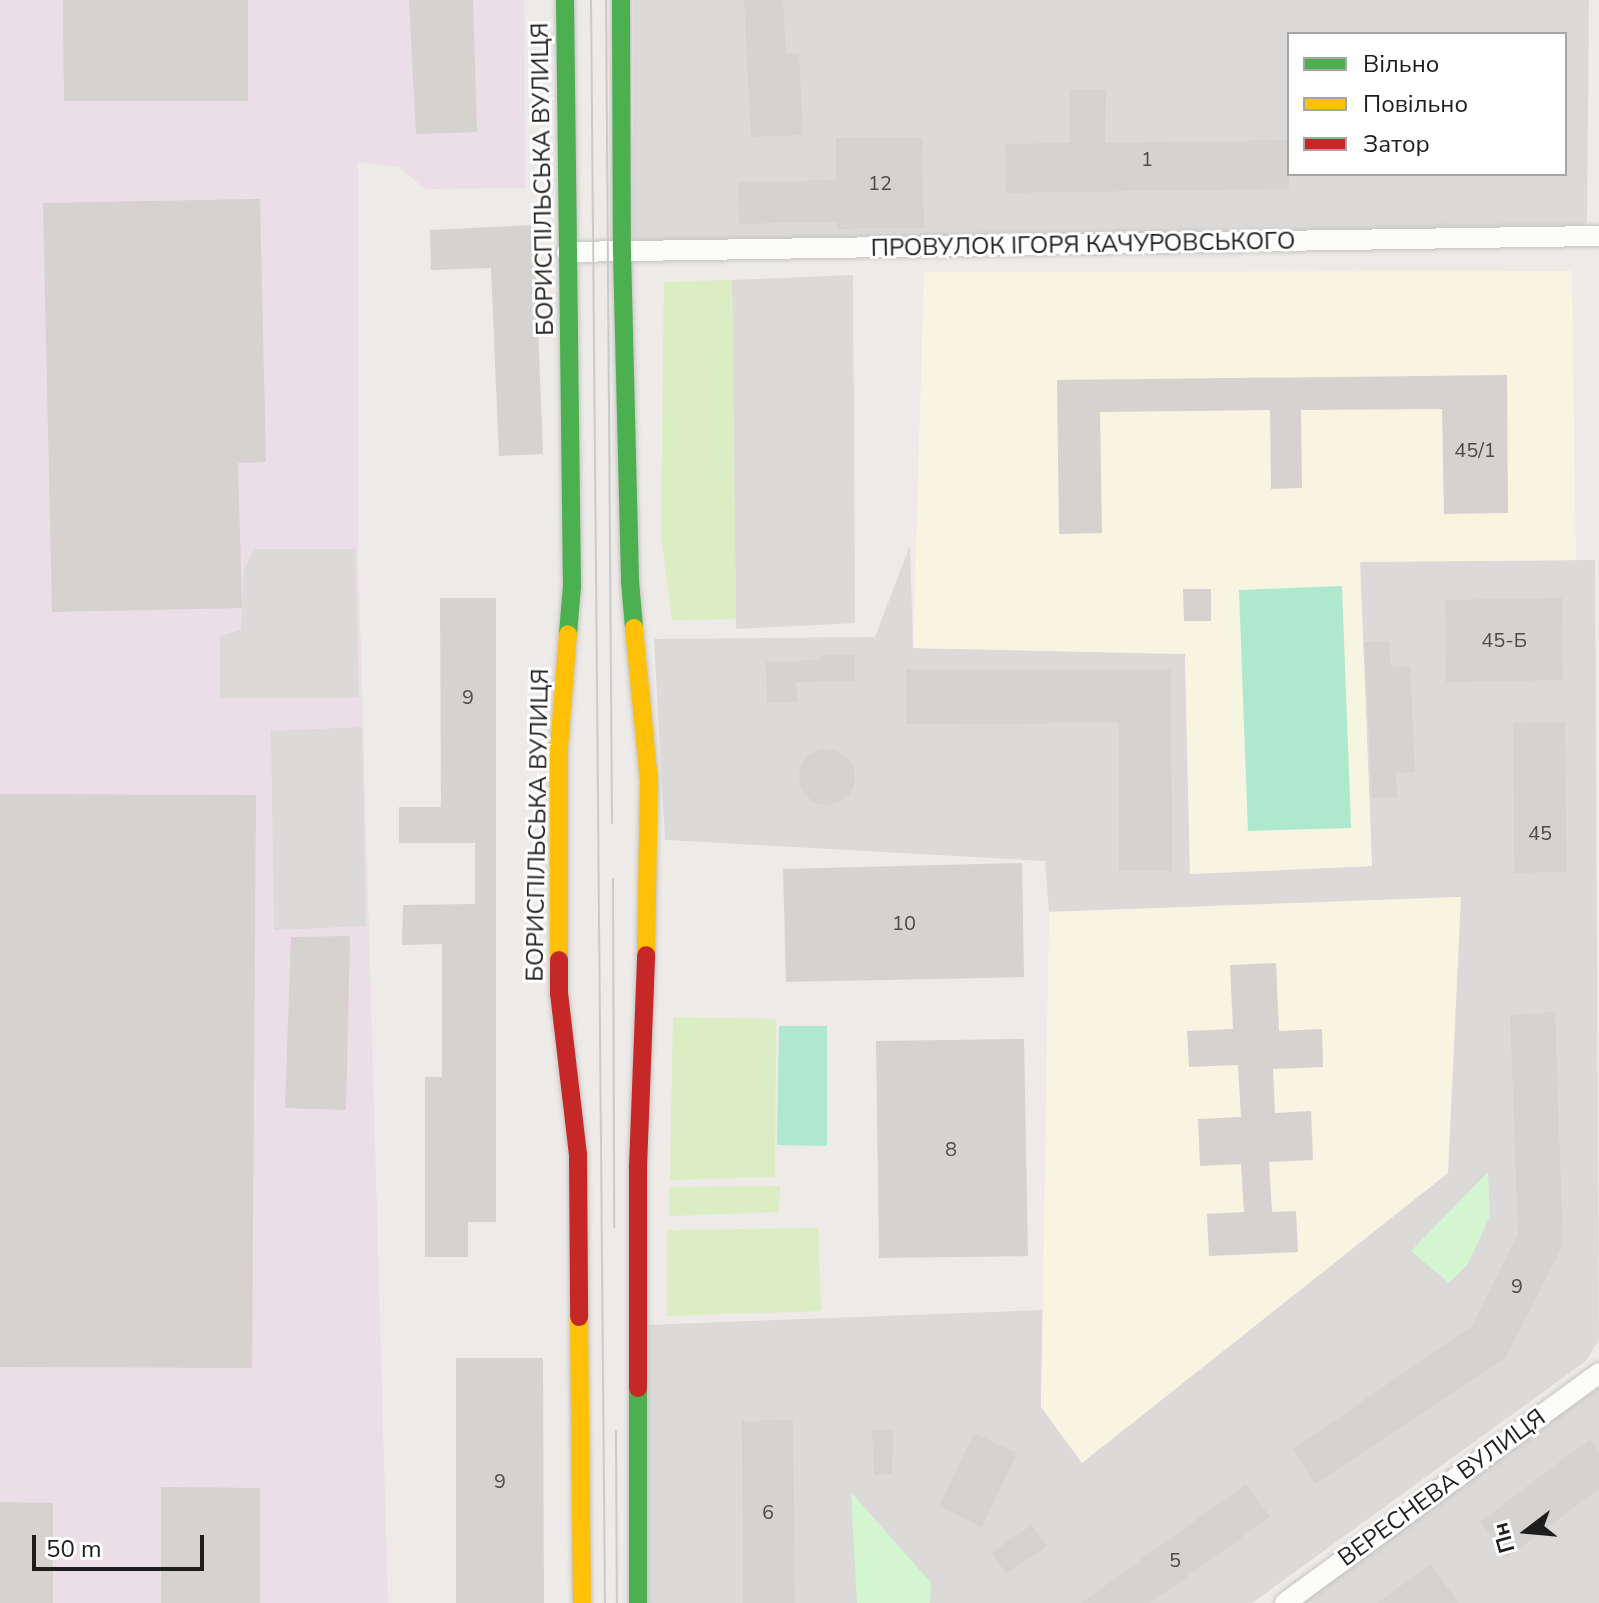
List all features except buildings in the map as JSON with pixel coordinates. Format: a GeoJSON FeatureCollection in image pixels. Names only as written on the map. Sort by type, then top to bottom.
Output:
{"type":"FeatureCollection","features":[{"type":"Feature","properties":{"kind":"main road","name":"БОРИСПІЛЬСЬКА ВУЛИЦЯ"},"geometry":{"type":"LineString","coordinates":[[565,0],[572,586],[559,748],[559,993],[578,1154],[582,1603]]}},
{"type":"Feature","properties":{"kind":"main road"},"geometry":{"type":"LineString","coordinates":[[621,0],[622,252],[630,581],[644,711],[649,796],[649,927],[642,1005],[638,1167],[638,1603]]}},
{"type":"Feature","properties":{"kind":"street","name":"ПРОВУЛОК ІГОРЯ КАЧУРОВСЬКОГО"},"geometry":{"type":"LineString","coordinates":[[567,252],[1599,236]]}},
{"type":"Feature","properties":{"kind":"street","name":"ВЕРЕСНЕВА ВУЛИЦЯ"},"geometry":{"type":"LineString","coordinates":[[1285,1603],[1599,1373]]}},
{"type":"Feature","properties":{"kind":"shaded area"},"geometry":{"type":"Polygon","coordinates":[[[0,0],[524,0],[525,188],[426,189],[398,167],[358,162],[358,549],[388,1603],[0,1603],[0,0]]]}},
{"type":"Feature","properties":{"kind":"shaded area"},"geometry":{"type":"Polygon","coordinates":[[[634,0],[1589,0],[1587,221],[1581,228],[644,246],[633,239],[634,0]]]}},
{"type":"Feature","properties":{"kind":"shaded area"},"geometry":{"type":"Polygon","coordinates":[[[1572,271],[1576,560],[1360,562],[1372,866],[1190,874],[1185,654],[913,648],[924,272],[1572,271]]]}},
{"type":"Feature","properties":{"kind":"shaded area"},"geometry":{"type":"Polygon","coordinates":[[[853,275],[855,623],[736,629],[732,280],[853,275]]]}},
{"type":"Feature","properties":{"kind":"shaded area"},"geometry":{"type":"Polygon","coordinates":[[[910,545],[913,648],[1185,654],[1190,874],[1372,866],[1360,562],[1595,560],[1599,1339],[1586,1361],[1252,1603],[647,1603],[646,1325],[1043,1310],[1041,1406],[1082,1463],[1460,897],[1049,912],[1045,861],[665,840],[654,639],[875,637],[910,545]]]}},
{"type":"Feature","properties":{"kind":"shaded area"},"geometry":{"type":"Polygon","coordinates":[[[254,549],[355,549],[359,698],[220,698],[220,636],[241,630],[244,570],[254,549]]]}},
{"type":"Feature","properties":{"kind":"shaded area"},"geometry":{"type":"Polygon","coordinates":[[[362,727],[366,926],[274,930],[271,731],[362,727]]]}},
{"type":"Feature","properties":{"kind":"shaded area"},"geometry":{"type":"Polygon","coordinates":[[[1461,897],[1448,1173],[1082,1463],[1041,1407],[1049,912],[1461,897]]]}},
{"type":"Feature","properties":{"kind":"shaded area"},"geometry":{"type":"Polygon","coordinates":[[[739,1367],[863,1368],[863,1603],[800,1603],[798,1416],[736,1416],[739,1367]]]}},
{"type":"Feature","properties":{"kind":"shaded area"},"geometry":{"type":"Polygon","coordinates":[[[1599,1385],[1599,1603],[1300,1603],[1599,1385]]]}},
{"type":"Feature","properties":{"kind":"green space"},"geometry":{"type":"Polygon","coordinates":[[[732,280],[736,619],[672,620],[661,535],[664,282],[732,280]]]}},
{"type":"Feature","properties":{"kind":"green space"},"geometry":{"type":"Polygon","coordinates":[[[1342,586],[1351,828],[1248,831],[1239,590],[1342,586]]]}},
{"type":"Feature","properties":{"kind":"green space"},"geometry":{"type":"Polygon","coordinates":[[[673,1017],[776,1019],[775,1177],[670,1180],[673,1017]]]}},
{"type":"Feature","properties":{"kind":"green space"},"geometry":{"type":"Polygon","coordinates":[[[779,1026],[827,1026],[827,1146],[777,1145],[779,1026]]]}},
{"type":"Feature","properties":{"kind":"green space"},"geometry":{"type":"Polygon","coordinates":[[[1488,1172],[1490,1216],[1468,1264],[1449,1283],[1411,1251],[1488,1172]]]}},
{"type":"Feature","properties":{"kind":"green space"},"geometry":{"type":"Polygon","coordinates":[[[780,1186],[779,1212],[669,1216],[669,1187],[780,1186]]]}},
{"type":"Feature","properties":{"kind":"green space"},"geometry":{"type":"Polygon","coordinates":[[[818,1228],[821,1311],[667,1316],[667,1230],[818,1228]]]}},
{"type":"Feature","properties":{"kind":"green space"},"geometry":{"type":"Polygon","coordinates":[[[851,1492],[931,1583],[930,1603],[857,1603],[851,1492]]]}},
{"type":"Feature","properties":{"kind":"tram line"},"geometry":{"type":"LineString","coordinates":[[591,0],[605,1603]]}},
{"type":"Feature","properties":{"kind":"tram line"},"geometry":{"type":"LineString","coordinates":[[606,0],[612,823]]}},
{"type":"Feature","properties":{"kind":"tram line"},"geometry":{"type":"LineString","coordinates":[[613,879],[614,1227]]}},
{"type":"Feature","properties":{"kind":"tram line"},"geometry":{"type":"LineString","coordinates":[[616,1431],[617,1603]]}},
{"type":"Feature","properties":{"kind":"traffic: fast"},"geometry":{"type":"LineString","coordinates":[[565,0],[572,586],[568,634]]}},
{"type":"Feature","properties":{"kind":"traffic: fast"},"geometry":{"type":"LineString","coordinates":[[621,0],[622,252],[630,581],[634,628]]}},
{"type":"Feature","properties":{"kind":"traffic: fast"},"geometry":{"type":"LineString","coordinates":[[638,1388],[638,1603]]}},
{"type":"Feature","properties":{"kind":"traffic: slow"},"geometry":{"type":"LineString","coordinates":[[634,628],[649,781],[646,955]]}},
{"type":"Feature","properties":{"kind":"traffic: slow"},"geometry":{"type":"LineString","coordinates":[[559,960],[559,748],[568,634]]}},
{"type":"Feature","properties":{"kind":"traffic: slow"},"geometry":{"type":"LineString","coordinates":[[579,1317],[582,1603]]}},
{"type":"Feature","properties":{"kind":"traffic: jam"},"geometry":{"type":"LineString","coordinates":[[638,1388],[638,1167],[646,955]]}},
{"type":"Feature","properties":{"kind":"traffic: jam"},"geometry":{"type":"LineString","coordinates":[[559,960],[559,993],[578,1154],[579,1317]]}}]}
